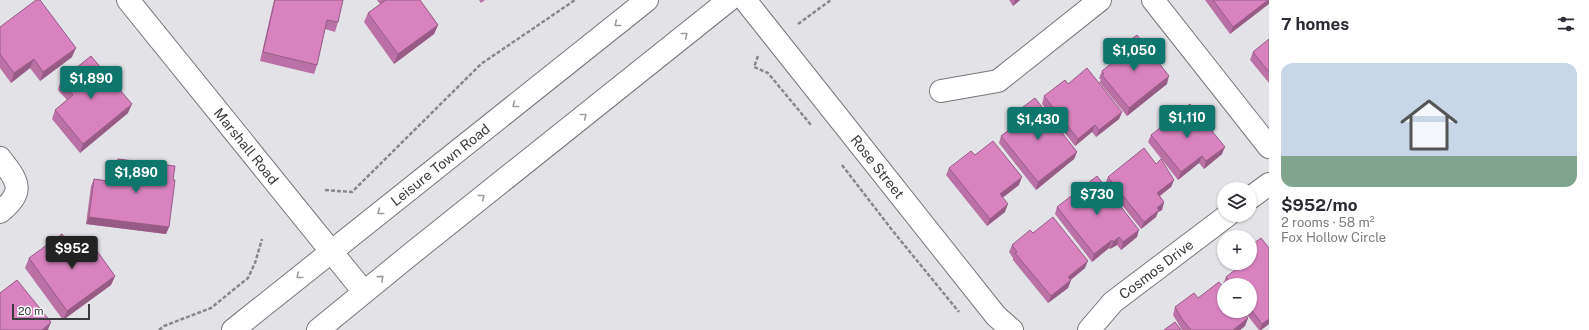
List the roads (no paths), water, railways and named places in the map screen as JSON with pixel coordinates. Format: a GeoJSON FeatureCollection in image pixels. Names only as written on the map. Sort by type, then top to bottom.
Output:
{"type":"FeatureCollection","features":[{"type":"Feature","properties":{"kind":"street","name":"Marshall Road"},"geometry":{"type":"LineString","coordinates":[[128,0],[330,252],[364,292]]}},
{"type":"Feature","properties":{"kind":"street","name":"Leisure Town Road"},"geometry":{"type":"LineString","coordinates":[[233,330],[647,0]]}},
{"type":"Feature","properties":{"kind":"street"},"geometry":{"type":"LineString","coordinates":[[318,330],[729,0]]}},
{"type":"Feature","properties":{"kind":"street","name":"Rose Street"},"geometry":{"type":"LineString","coordinates":[[745,0],[996,316],[1012,330]]}},
{"type":"Feature","properties":{"kind":"street"},"geometry":{"type":"LineString","coordinates":[[941,91],[998,81],[1100,0]]}},
{"type":"Feature","properties":{"kind":"street"},"geometry":{"type":"LineString","coordinates":[[1153,0],[1269,147]]}},
{"type":"Feature","properties":{"kind":"street"},"geometry":{"type":"LineString","coordinates":[[0,158],[13,173],[18,184],[16,195],[9,205],[0,212]]}},
{"type":"Feature","properties":{"kind":"street"},"geometry":{"type":"LineString","coordinates":[[1257,193],[1269,184]]}},
{"type":"Feature","properties":{"kind":"street","name":"Cosmos Drive"},"geometry":{"type":"LineString","coordinates":[[1089,330],[1113,302],[1219,222]]}}]}
